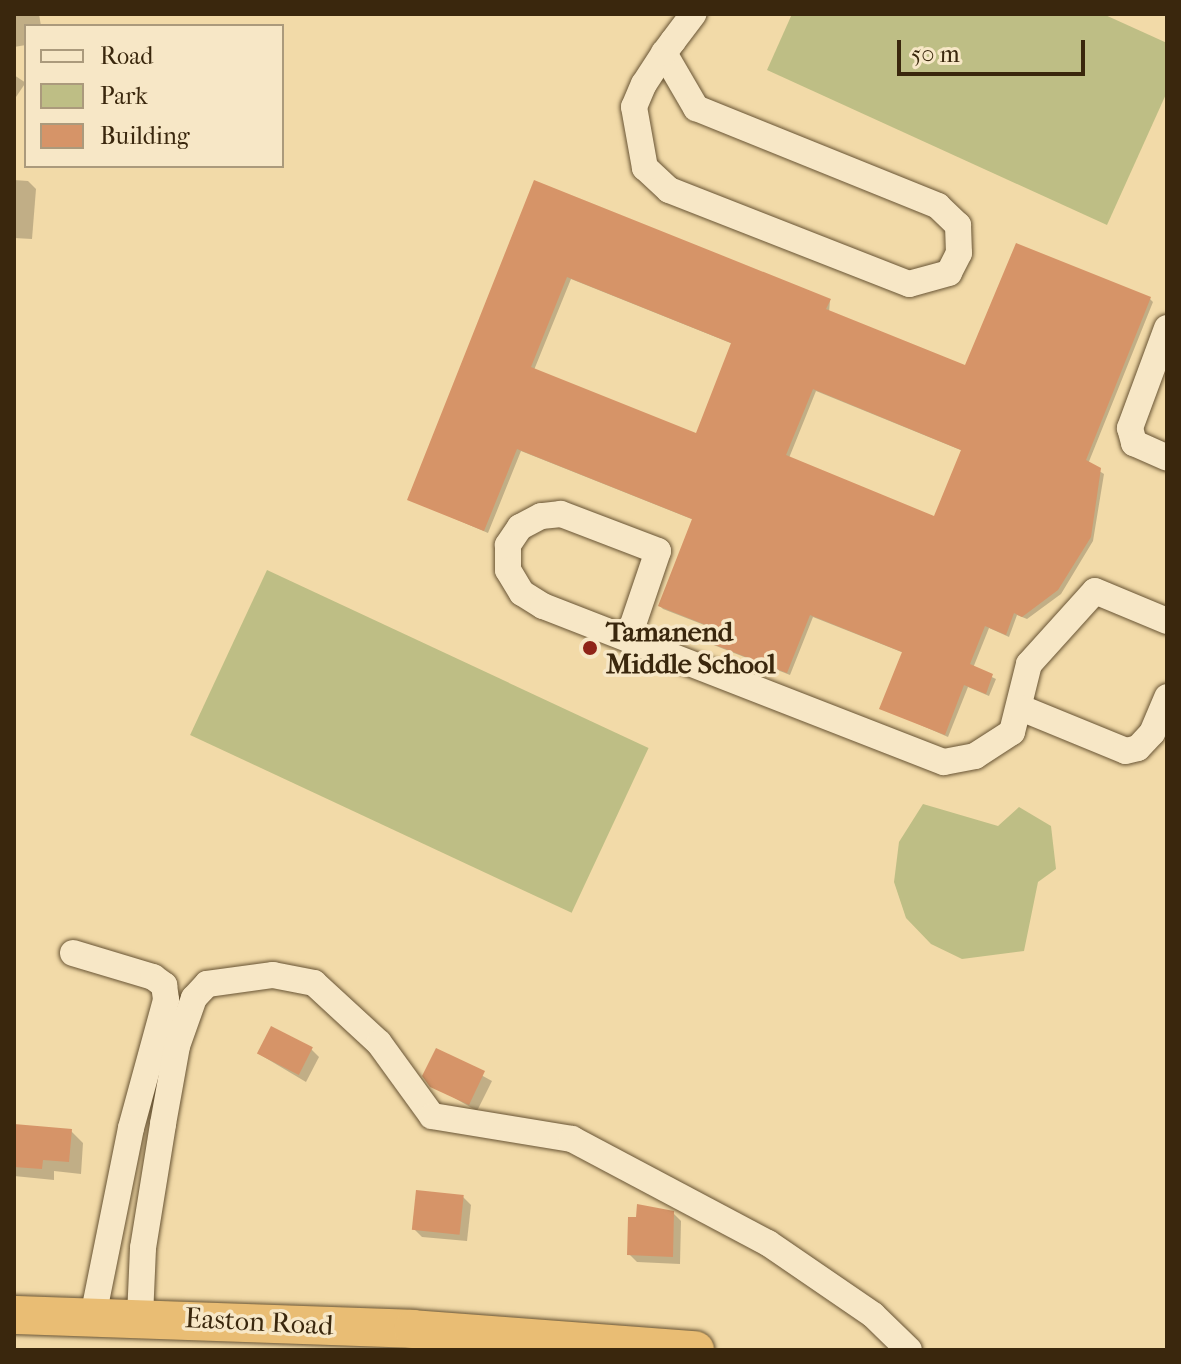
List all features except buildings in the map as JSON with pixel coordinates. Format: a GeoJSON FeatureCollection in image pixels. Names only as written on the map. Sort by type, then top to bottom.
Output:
{"type":"FeatureCollection","features":[{"type":"Feature","properties":{"kind":"highway","name":"Easton Road"},"geometry":{"type":"LineString","coordinates":[[14,1315],[140,1317],[413,1329],[695,1350]]}},
{"type":"Feature","properties":{"kind":"lane"},"geometry":{"type":"LineString","coordinates":[[664,53],[679,87],[696,108],[938,206],[958,225],[959,253],[949,273],[909,284],[669,190],[645,168],[634,107],[664,53],[693,14]]}},
{"type":"Feature","properties":{"kind":"lane"},"geometry":{"type":"LineString","coordinates":[[1167,328],[1130,428],[1134,443],[1167,458]]}},
{"type":"Feature","properties":{"kind":"lane"},"geometry":{"type":"LineString","coordinates":[[628,639],[658,551],[561,514],[541,516],[520,527],[508,545],[508,570],[522,593],[628,639],[944,762],[975,756],[1012,732],[1021,708],[1029,664],[1095,591],[1167,621]]}},
{"type":"Feature","properties":{"kind":"lane"},"geometry":{"type":"LineString","coordinates":[[1021,708],[1126,751],[1138,748],[1152,733],[1167,697]]}},
{"type":"Feature","properties":{"kind":"lane"},"geometry":{"type":"LineString","coordinates":[[73,953],[153,977],[164,985],[166,1000],[131,1128],[93,1316]]}},
{"type":"Feature","properties":{"kind":"lane"},"geometry":{"type":"LineString","coordinates":[[140,1317],[143,1248],[163,1124],[177,1046],[194,998],[207,984],[273,975],[314,983],[379,1043],[432,1116],[572,1139],[768,1243],[873,1315],[909,1350]]}},
{"type":"Feature","properties":{"kind":"green space"},"geometry":{"type":"Polygon","coordinates":[[[792,14],[1103,14],[1167,43],[1167,92],[1107,225],[767,70],[792,14]]]}},
{"type":"Feature","properties":{"kind":"green space"},"geometry":{"type":"Polygon","coordinates":[[[267,570],[649,748],[572,913],[190,735],[267,570]]]}},
{"type":"Feature","properties":{"kind":"green space"},"geometry":{"type":"Polygon","coordinates":[[[923,804],[998,826],[1019,807],[1051,826],[1056,869],[1038,882],[1024,951],[962,959],[931,944],[906,918],[894,882],[899,842],[923,804]]]}},
{"type":"Feature","properties":{"kind":"place","name":"Tamanend Middle School"},"geometry":{"type":"Point","coordinates":[590,648]}}]}
